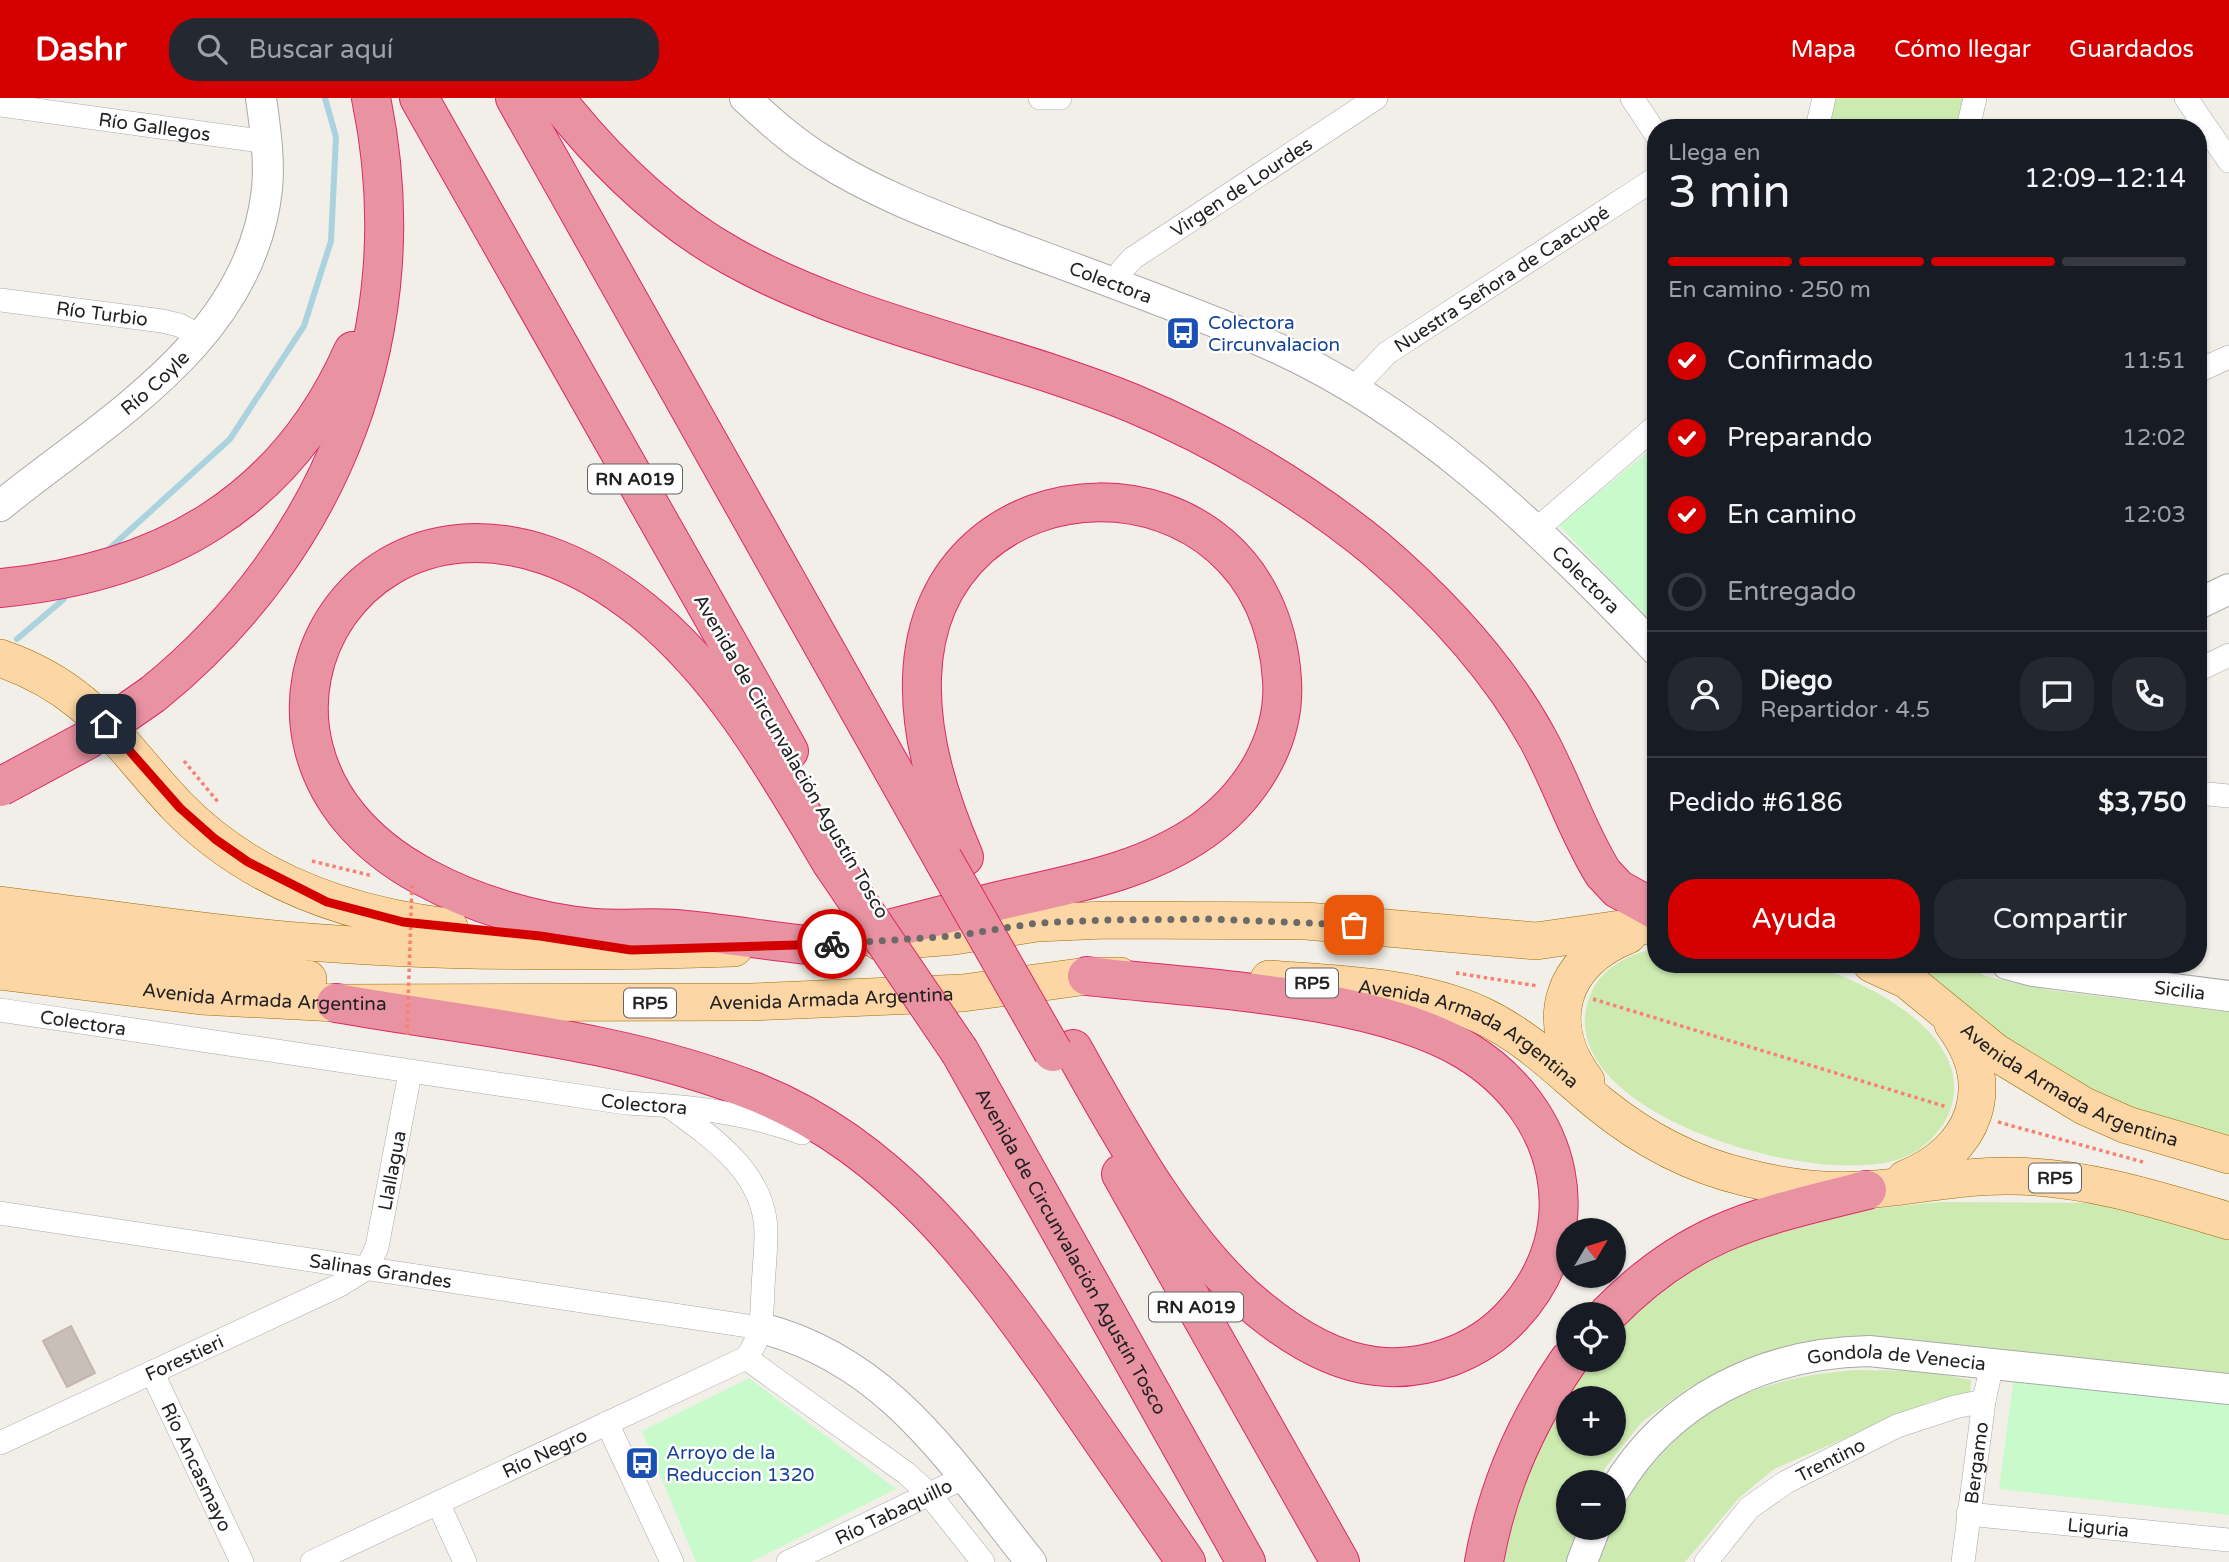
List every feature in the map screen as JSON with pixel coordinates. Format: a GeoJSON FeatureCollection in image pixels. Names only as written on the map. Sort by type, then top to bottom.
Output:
{"type":"FeatureCollection","features":[{"type":"Feature","properties":{"kind":"highway"},"geometry":{"type":"LineString","coordinates":[[0,786],[87,740],[153,694],[199,654],[272,572],[317,499],[353,415],[379,314],[385,249],[385,176],[371,98]]}},
{"type":"Feature","properties":{"kind":"highway","name":"Avenida de Circunvalación Agustín Tosco"},"geometry":{"type":"LineString","coordinates":[[419,98],[841,861],[960,1052],[1246,1562]]}},
{"type":"Feature","properties":{"kind":"highway","name":"RN A019"},"geometry":{"type":"LineString","coordinates":[[515,98],[953,858],[997,954],[1063,1050],[1340,1562]]}},
{"type":"Feature","properties":{"kind":"highway"},"geometry":{"type":"LineString","coordinates":[[555,98],[584,134],[642,193],[681,224],[730,256],[781,281],[865,315],[1073,381],[1133,404],[1259,468],[1362,539],[1414,583],[1485,659],[1537,738],[1603,873],[1618,889],[1647,905]]}},
{"type":"Feature","properties":{"kind":"highway"},"geometry":{"type":"LineString","coordinates":[[0,588],[70,579],[140,558],[186,538],[257,486],[300,442],[332,394],[360,336],[385,249]]}},
{"type":"Feature","properties":{"kind":"highway"},"geometry":{"type":"LineString","coordinates":[[841,861],[752,734],[696,664],[643,611],[614,589],[562,562],[537,552],[488,543],[457,543],[405,556],[380,571],[343,605],[319,649],[309,694],[309,720],[323,772],[336,797],[353,820],[374,842],[421,876],[482,902],[552,921],[592,928],[674,929],[819,945],[1010,898],[1063,888],[1124,870],[1156,857],[1203,830],[1244,792],[1271,748],[1280,720],[1283,691],[1281,662],[1268,610],[1235,559],[1203,532],[1171,515],[1143,505],[1089,501],[1036,513],[1013,524],[973,555],[954,577],[938,606],[926,642],[924,724],[953,858]]}},
{"type":"Feature","properties":{"kind":"highway"},"geometry":{"type":"LineString","coordinates":[[1063,1050],[1194,1240],[1226,1279],[1257,1308],[1300,1339],[1340,1358],[1375,1366],[1415,1366],[1451,1357],[1480,1344],[1503,1326],[1542,1277],[1558,1225],[1560,1199],[1548,1143],[1534,1115],[1516,1091],[1464,1050],[1436,1036],[1391,1021],[1301,1000],[1087,976]]}},
{"type":"Feature","properties":{"kind":"highway"},"geometry":{"type":"LineString","coordinates":[[336,1003],[526,1032],[681,1067],[760,1094],[802,1114],[891,1174],[942,1224],[985,1276],[1186,1562]]}},
{"type":"Feature","properties":{"kind":"highway"},"geometry":{"type":"LineString","coordinates":[[1622,1302],[1665,1264],[1710,1236],[1760,1216],[1872,1189]]}},
{"type":"Feature","properties":{"kind":"highway"},"geometry":{"type":"LineString","coordinates":[[1484,1562],[1505,1476],[1535,1413],[1561,1372]]}},
{"type":"Feature","properties":{"kind":"main road"},"geometry":{"type":"LineString","coordinates":[[0,659],[45,678],[82,703],[119,736],[180,808],[215,839],[248,862],[306,893],[362,912],[403,922],[540,936],[631,950]]}},
{"type":"Feature","properties":{"kind":"main road","name":"Avenida Armada Argentina"},"geometry":{"type":"LineString","coordinates":[[0,905],[123,922],[313,942],[497,950],[819,945],[954,936],[1037,923],[1106,920],[1306,921],[1536,941],[1647,925]]}},
{"type":"Feature","properties":{"kind":"main road","name":"Avenida Armada Argentina"},"geometry":{"type":"LineString","coordinates":[[1622,1121],[1584,1078],[1569,1056],[1561,1031],[1562,1008],[1567,991],[1591,955],[1609,943],[1647,928]]}},
{"type":"Feature","properties":{"kind":"main road"},"geometry":{"type":"LineString","coordinates":[[0,939],[202,967],[346,983],[653,988],[852,983],[963,993]]}},
{"type":"Feature","properties":{"kind":"main road","name":"Avenida Armada Argentina"},"geometry":{"type":"LineString","coordinates":[[0,971],[201,996],[336,1003],[751,1002],[963,993],[1087,976],[1172,975],[1301,981],[1422,997],[1481,1015],[1525,1041],[1622,1121],[1668,1150],[1720,1171],[1774,1184],[1872,1189],[1969,1178],[2050,1177],[2124,1191],[2229,1221]]}},
{"type":"Feature","properties":{"kind":"main road","name":"Avenida Armada Argentina"},"geometry":{"type":"LineString","coordinates":[[1872,1189],[1930,1167],[1951,1152],[1974,1115],[1976,1074],[1970,1052],[1946,1015],[1906,979]]}},
{"type":"Feature","properties":{"kind":"main road","name":"Avenida Armada Argentina"},"geometry":{"type":"LineString","coordinates":[[1906,979],[1995,1052],[2084,1106],[2127,1125],[2229,1155]]}},
{"type":"Feature","properties":{"kind":"street","name":"Río Coyle"},"geometry":{"type":"LineString","coordinates":[[3,501],[166,376],[202,337],[234,287],[261,221],[267,187],[267,142],[261,98]]}},
{"type":"Feature","properties":{"kind":"street","name":"Colectora"},"geometry":{"type":"LineString","coordinates":[[745,98],[781,131],[820,159],[868,187],[935,216],[1263,342],[1353,388],[1444,451],[1537,529],[1647,641]]}},
{"type":"Feature","properties":{"kind":"street"},"geometry":{"type":"LineString","coordinates":[[1040,98],[1060,98]]}},
{"type":"Feature","properties":{"kind":"street","name":"Virgen de Lourdes"},"geometry":{"type":"LineString","coordinates":[[1116,284],[1122,270],[1133,258],[1376,98]]}},
{"type":"Feature","properties":{"kind":"street"},"geometry":{"type":"LineString","coordinates":[[1632,98],[1647,120]]}},
{"type":"Feature","properties":{"kind":"street"},"geometry":{"type":"LineString","coordinates":[[1819,119],[1824,98]]}},
{"type":"Feature","properties":{"kind":"street"},"geometry":{"type":"LineString","coordinates":[[1970,119],[1975,98]]}},
{"type":"Feature","properties":{"kind":"street"},"geometry":{"type":"LineString","coordinates":[[2186,98],[2196,119]]}},
{"type":"Feature","properties":{"kind":"street","name":"Río Gallegos"},"geometry":{"type":"LineString","coordinates":[[0,105],[267,142]]}},
{"type":"Feature","properties":{"kind":"street"},"geometry":{"type":"LineString","coordinates":[[2207,139],[2229,161]]}},
{"type":"Feature","properties":{"kind":"street","name":"Nuestra Señora de Caacupé"},"geometry":{"type":"LineString","coordinates":[[1353,388],[1387,353],[1647,184]]}},
{"type":"Feature","properties":{"kind":"street","name":"Río Turbio"},"geometry":{"type":"LineString","coordinates":[[0,300],[162,320],[180,325],[202,337]]}},
{"type":"Feature","properties":{"kind":"street"},"geometry":{"type":"LineString","coordinates":[[2207,367],[2229,357]]}},
{"type":"Feature","properties":{"kind":"street"},"geometry":{"type":"LineString","coordinates":[[1537,529],[1647,434]]}},
{"type":"Feature","properties":{"kind":"street"},"geometry":{"type":"LineString","coordinates":[[2207,600],[2229,589]]}},
{"type":"Feature","properties":{"kind":"street"},"geometry":{"type":"LineString","coordinates":[[2207,666],[2229,655]]}},
{"type":"Feature","properties":{"kind":"street"},"geometry":{"type":"LineString","coordinates":[[2207,794],[2229,796]]}},
{"type":"Feature","properties":{"kind":"street","name":"Sicilia"},"geometry":{"type":"LineString","coordinates":[[2067,973],[2229,996]]}},
{"type":"Feature","properties":{"kind":"street","name":"Colectora"},"geometry":{"type":"LineString","coordinates":[[0,1010],[410,1073],[626,1103],[668,1105],[708,1134],[738,1162],[762,1205],[766,1231],[761,1328]]}},
{"type":"Feature","properties":{"kind":"street","name":"Llallagua"},"geometry":{"type":"LineString","coordinates":[[367,1268],[377,1247],[410,1073]]}},
{"type":"Feature","properties":{"kind":"street"},"geometry":{"type":"LineString","coordinates":[[668,1105],[726,1112],[775,1123],[823,1140],[891,1174]]}},
{"type":"Feature","properties":{"kind":"street","name":"Salinas Grandes"},"geometry":{"type":"LineString","coordinates":[[0,1213],[761,1328]]}},
{"type":"Feature","properties":{"kind":"street","name":"Forestieri"},"geometry":{"type":"LineString","coordinates":[[0,1443],[340,1285],[367,1268]]}},
{"type":"Feature","properties":{"kind":"street"},"geometry":{"type":"LineString","coordinates":[[983,1562],[929,1494],[906,1473],[746,1358],[754,1347],[761,1328],[810,1344],[866,1376],[909,1414],[1031,1562]]}},
{"type":"Feature","properties":{"kind":"street","name":"Gondola de Venecia"},"geometry":{"type":"LineString","coordinates":[[1626,1474],[1641,1452],[1685,1409],[1734,1380],[1791,1359],[1841,1352],[1880,1352],[2229,1390]]}},
{"type":"Feature","properties":{"kind":"street","name":"Río Negro"},"geometry":{"type":"LineString","coordinates":[[312,1562],[746,1358]]}},
{"type":"Feature","properties":{"kind":"street","name":"Bergamo"},"geometry":{"type":"LineString","coordinates":[[1963,1562],[1984,1401],[1992,1364]]}},
{"type":"Feature","properties":{"kind":"street","name":"Río Ancasmayo"},"geometry":{"type":"LineString","coordinates":[[152,1372],[242,1562]]}},
{"type":"Feature","properties":{"kind":"street","name":"Trentino"},"geometry":{"type":"LineString","coordinates":[[1706,1562],[1749,1508],[1786,1482],[1897,1426],[1955,1407],[1984,1401]]}},
{"type":"Feature","properties":{"kind":"street"},"geometry":{"type":"LineString","coordinates":[[607,1423],[672,1562]]}},
{"type":"Feature","properties":{"kind":"street","name":"Río Tabaquillo"},"geometry":{"type":"LineString","coordinates":[[788,1562],[963,1478]]}},
{"type":"Feature","properties":{"kind":"street"},"geometry":{"type":"LineString","coordinates":[[438,1503],[465,1562]]}},
{"type":"Feature","properties":{"kind":"street","name":"Liguria"},"geometry":{"type":"LineString","coordinates":[[1968,1514],[2229,1540]]}},
{"type":"Feature","properties":{"kind":"street"},"geometry":{"type":"LineString","coordinates":[[1582,1562],[1590,1540]]}},
{"type":"Feature","properties":{"kind":"path"},"geometry":{"type":"LineString","coordinates":[[184,761],[219,803]]}},
{"type":"Feature","properties":{"kind":"path"},"geometry":{"type":"LineString","coordinates":[[300,858],[375,876]]}},
{"type":"Feature","properties":{"kind":"path"},"geometry":{"type":"LineString","coordinates":[[400,882],[412,885],[407,1035]]}},
{"type":"Feature","properties":{"kind":"green space"},"geometry":{"type":"Polygon","coordinates":[[[1836,98],[1966,98],[1961,119],[1831,119],[1836,98]]]}},
{"type":"Feature","properties":{"kind":"green space"},"geometry":{"type":"Polygon","coordinates":[[[1647,453],[1647,618],[1559,525],[1647,453]]]}},
{"type":"Feature","properties":{"kind":"green space"},"geometry":{"type":"Polygon","coordinates":[[[1647,951],[1647,973],[1833,973],[1860,984],[1912,1016],[1934,1037],[1948,1060],[1954,1086],[1946,1120],[1925,1145],[1905,1157],[1865,1165],[1813,1163],[1755,1152],[1696,1132],[1645,1105],[1606,1072],[1586,1034],[1592,991],[1597,982],[1610,968],[1647,951]]]}},
{"type":"Feature","properties":{"kind":"green space"},"geometry":{"type":"Polygon","coordinates":[[[1928,973],[1980,973],[2049,990],[2229,1012],[2229,1141],[2108,1102],[1981,1024],[1928,973]]]}},
{"type":"Feature","properties":{"kind":"green space"},"geometry":{"type":"Polygon","coordinates":[[[1941,1202],[2096,1203],[2229,1236],[2229,1383],[1854,1341],[1774,1349],[1687,1389],[1642,1422],[1626,1442],[1626,1386],[1570,1386],[1578,1372],[1626,1372],[1626,1320],[1692,1260],[1820,1214],[1941,1202]]]}},
{"type":"Feature","properties":{"kind":"green space"},"geometry":{"type":"Polygon","coordinates":[[[1856,1370],[1923,1371],[1971,1380],[1970,1396],[1931,1401],[1774,1469],[1739,1498],[1685,1562],[1598,1562],[1604,1540],[1626,1540],[1626,1496],[1663,1452],[1698,1420],[1749,1392],[1820,1374],[1856,1370]]]}},
{"type":"Feature","properties":{"kind":"green space"},"geometry":{"type":"Polygon","coordinates":[[[2014,1376],[2229,1404],[2229,1515],[1999,1489],[2014,1376]]]}},
{"type":"Feature","properties":{"kind":"green space"},"geometry":{"type":"Polygon","coordinates":[[[749,1378],[896,1489],[751,1562],[696,1562],[642,1431],[749,1378]]]}},
{"type":"Feature","properties":{"kind":"green space"},"geometry":{"type":"Polygon","coordinates":[[[1556,1412],[1556,1456],[1615,1456],[1604,1470],[1556,1470],[1556,1540],[1576,1540],[1569,1562],[1504,1562],[1521,1478],[1556,1412]]]}},
{"type":"Feature","properties":{"kind":"building"},"geometry":{"type":"Polygon","coordinates":[[[71,1326],[95,1373],[67,1387],[43,1341],[71,1326]]]}},
{"type":"Feature","properties":{"kind":"waterway"},"geometry":{"type":"LineString","coordinates":[[108,550],[230,439],[304,326],[331,241],[336,137],[325,98]]}},
{"type":"Feature","properties":{"kind":"waterway"},"geometry":{"type":"LineString","coordinates":[[17,639],[64,599]]}},
{"type":"Feature","properties":{"kind":"way so far"},"geometry":{"type":"LineString","coordinates":[[832,944],[954,936],[1037,923],[1106,920],[1212,919],[1354,925]]}},
{"type":"Feature","properties":{"kind":"place","name":"Colectora Circunvalacion"},"geometry":{"type":"Point","coordinates":[1183,333]}},
{"type":"Feature","properties":{"kind":"place","name":"Arroyo de la Reduccion 1320"},"geometry":{"type":"Point","coordinates":[642,1463]}},
{"type":"Feature","properties":{"kind":"route"},"geometry":{"type":"LineString","coordinates":[[106,724],[180,808],[215,839],[283,882],[327,902],[403,922],[540,936],[631,950],[832,944]]}}]}
